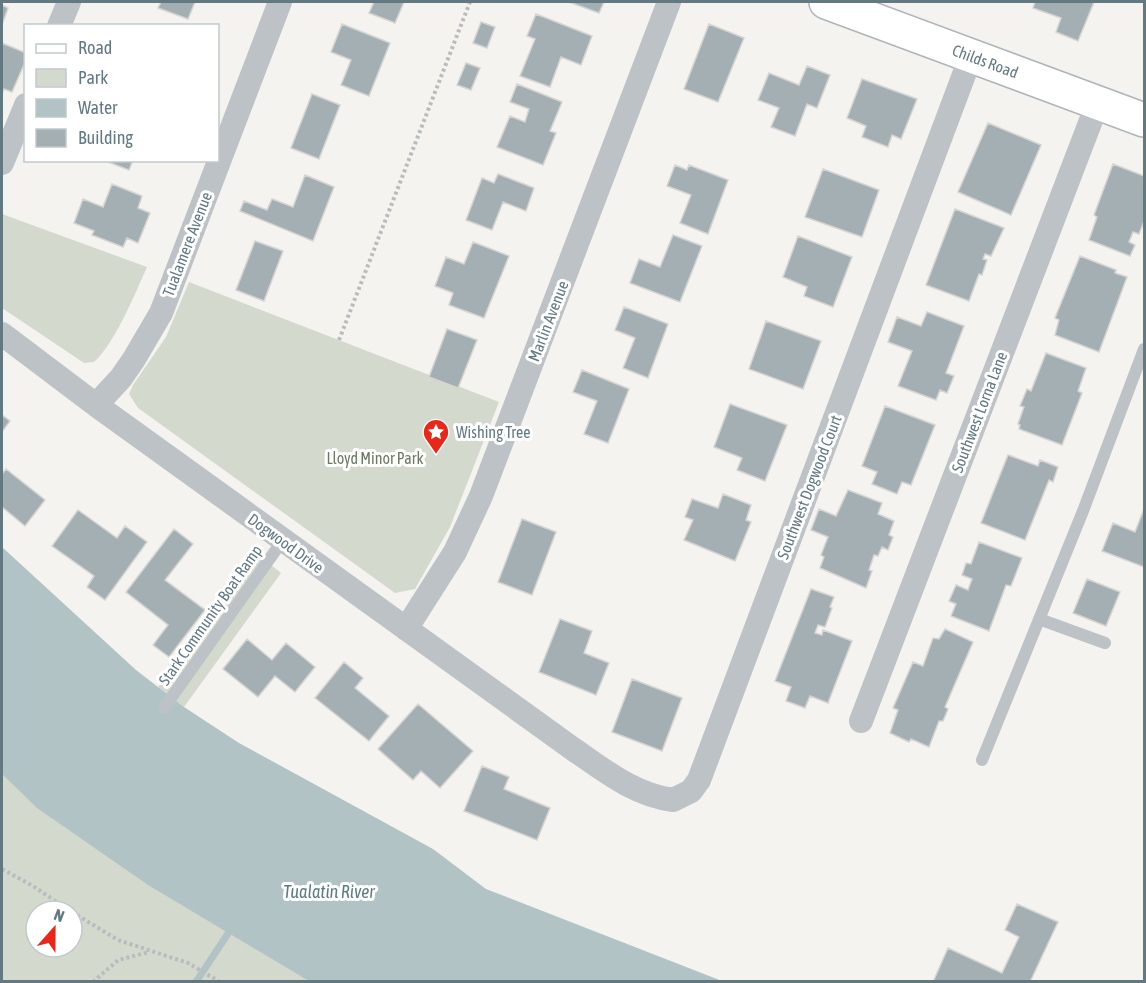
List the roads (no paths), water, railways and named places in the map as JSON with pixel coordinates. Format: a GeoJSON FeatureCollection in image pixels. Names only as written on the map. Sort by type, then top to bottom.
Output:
{"type":"FeatureCollection","features":[{"type":"Feature","properties":{"kind":"street"},"geometry":{"type":"LineString","coordinates":[[60,24],[69,2]]}},
{"type":"Feature","properties":{"kind":"street","name":"Tualamere Avenue"},"geometry":{"type":"LineString","coordinates":[[219,161],[280,2]]}},
{"type":"Feature","properties":{"kind":"street","name":"Marlin Avenue"},"geometry":{"type":"LineString","coordinates":[[406,629],[455,552],[481,496],[669,2]]}},
{"type":"Feature","properties":{"kind":"street","name":"Childs Road"},"geometry":{"type":"LineString","coordinates":[[842,4],[970,56],[1144,120]]}},
{"type":"Feature","properties":{"kind":"street","name":"Southwest Dogwood Court"},"geometry":{"type":"LineString","coordinates":[[573,749],[642,793],[662,799],[673,800],[681,797],[691,791],[699,780],[970,56]]}},
{"type":"Feature","properties":{"kind":"street","name":"Southwest Lorna Lane"},"geometry":{"type":"LineString","coordinates":[[861,722],[1098,102]]}},
{"type":"Feature","properties":{"kind":"street"},"geometry":{"type":"LineString","coordinates":[[2,163],[24,110]]}},
{"type":"Feature","properties":{"kind":"street","name":"Tualamere Avenue"},"geometry":{"type":"LineString","coordinates":[[96,405],[121,378],[161,313],[219,162]]}},
{"type":"Feature","properties":{"kind":"street","name":"Dogwood Drive"},"geometry":{"type":"LineString","coordinates":[[2,334],[96,405],[573,749]]}},
{"type":"Feature","properties":{"kind":"lane"},"geometry":{"type":"LineString","coordinates":[[982,760],[1144,349]]}},
{"type":"Feature","properties":{"kind":"lane","name":"Stark Community Boat Ramp"},"geometry":{"type":"LineString","coordinates":[[164,708],[283,540]]}},
{"type":"Feature","properties":{"kind":"lane"},"geometry":{"type":"LineString","coordinates":[[1039,619],[1105,643]]}},
{"type":"Feature","properties":{"kind":"water","name":"Tualatin River"},"geometry":{"type":"Polygon","coordinates":[[[2,547],[136,670],[184,707],[239,743],[433,849],[486,889],[722,981],[309,981],[148,885],[37,808],[2,774],[2,547]]]}},
{"type":"Feature","properties":{"kind":"waterway"},"geometry":{"type":"LineString","coordinates":[[196,982],[233,926]]}},
{"type":"Feature","properties":{"kind":"place","name":"Wishing Tree"},"geometry":{"type":"Point","coordinates":[436,455]}},
{"type":"Feature","properties":{"kind":"park label","name":"Lloyd Minor Park"},"geometry":{"type":"Point","coordinates":[375,458]}}]}
